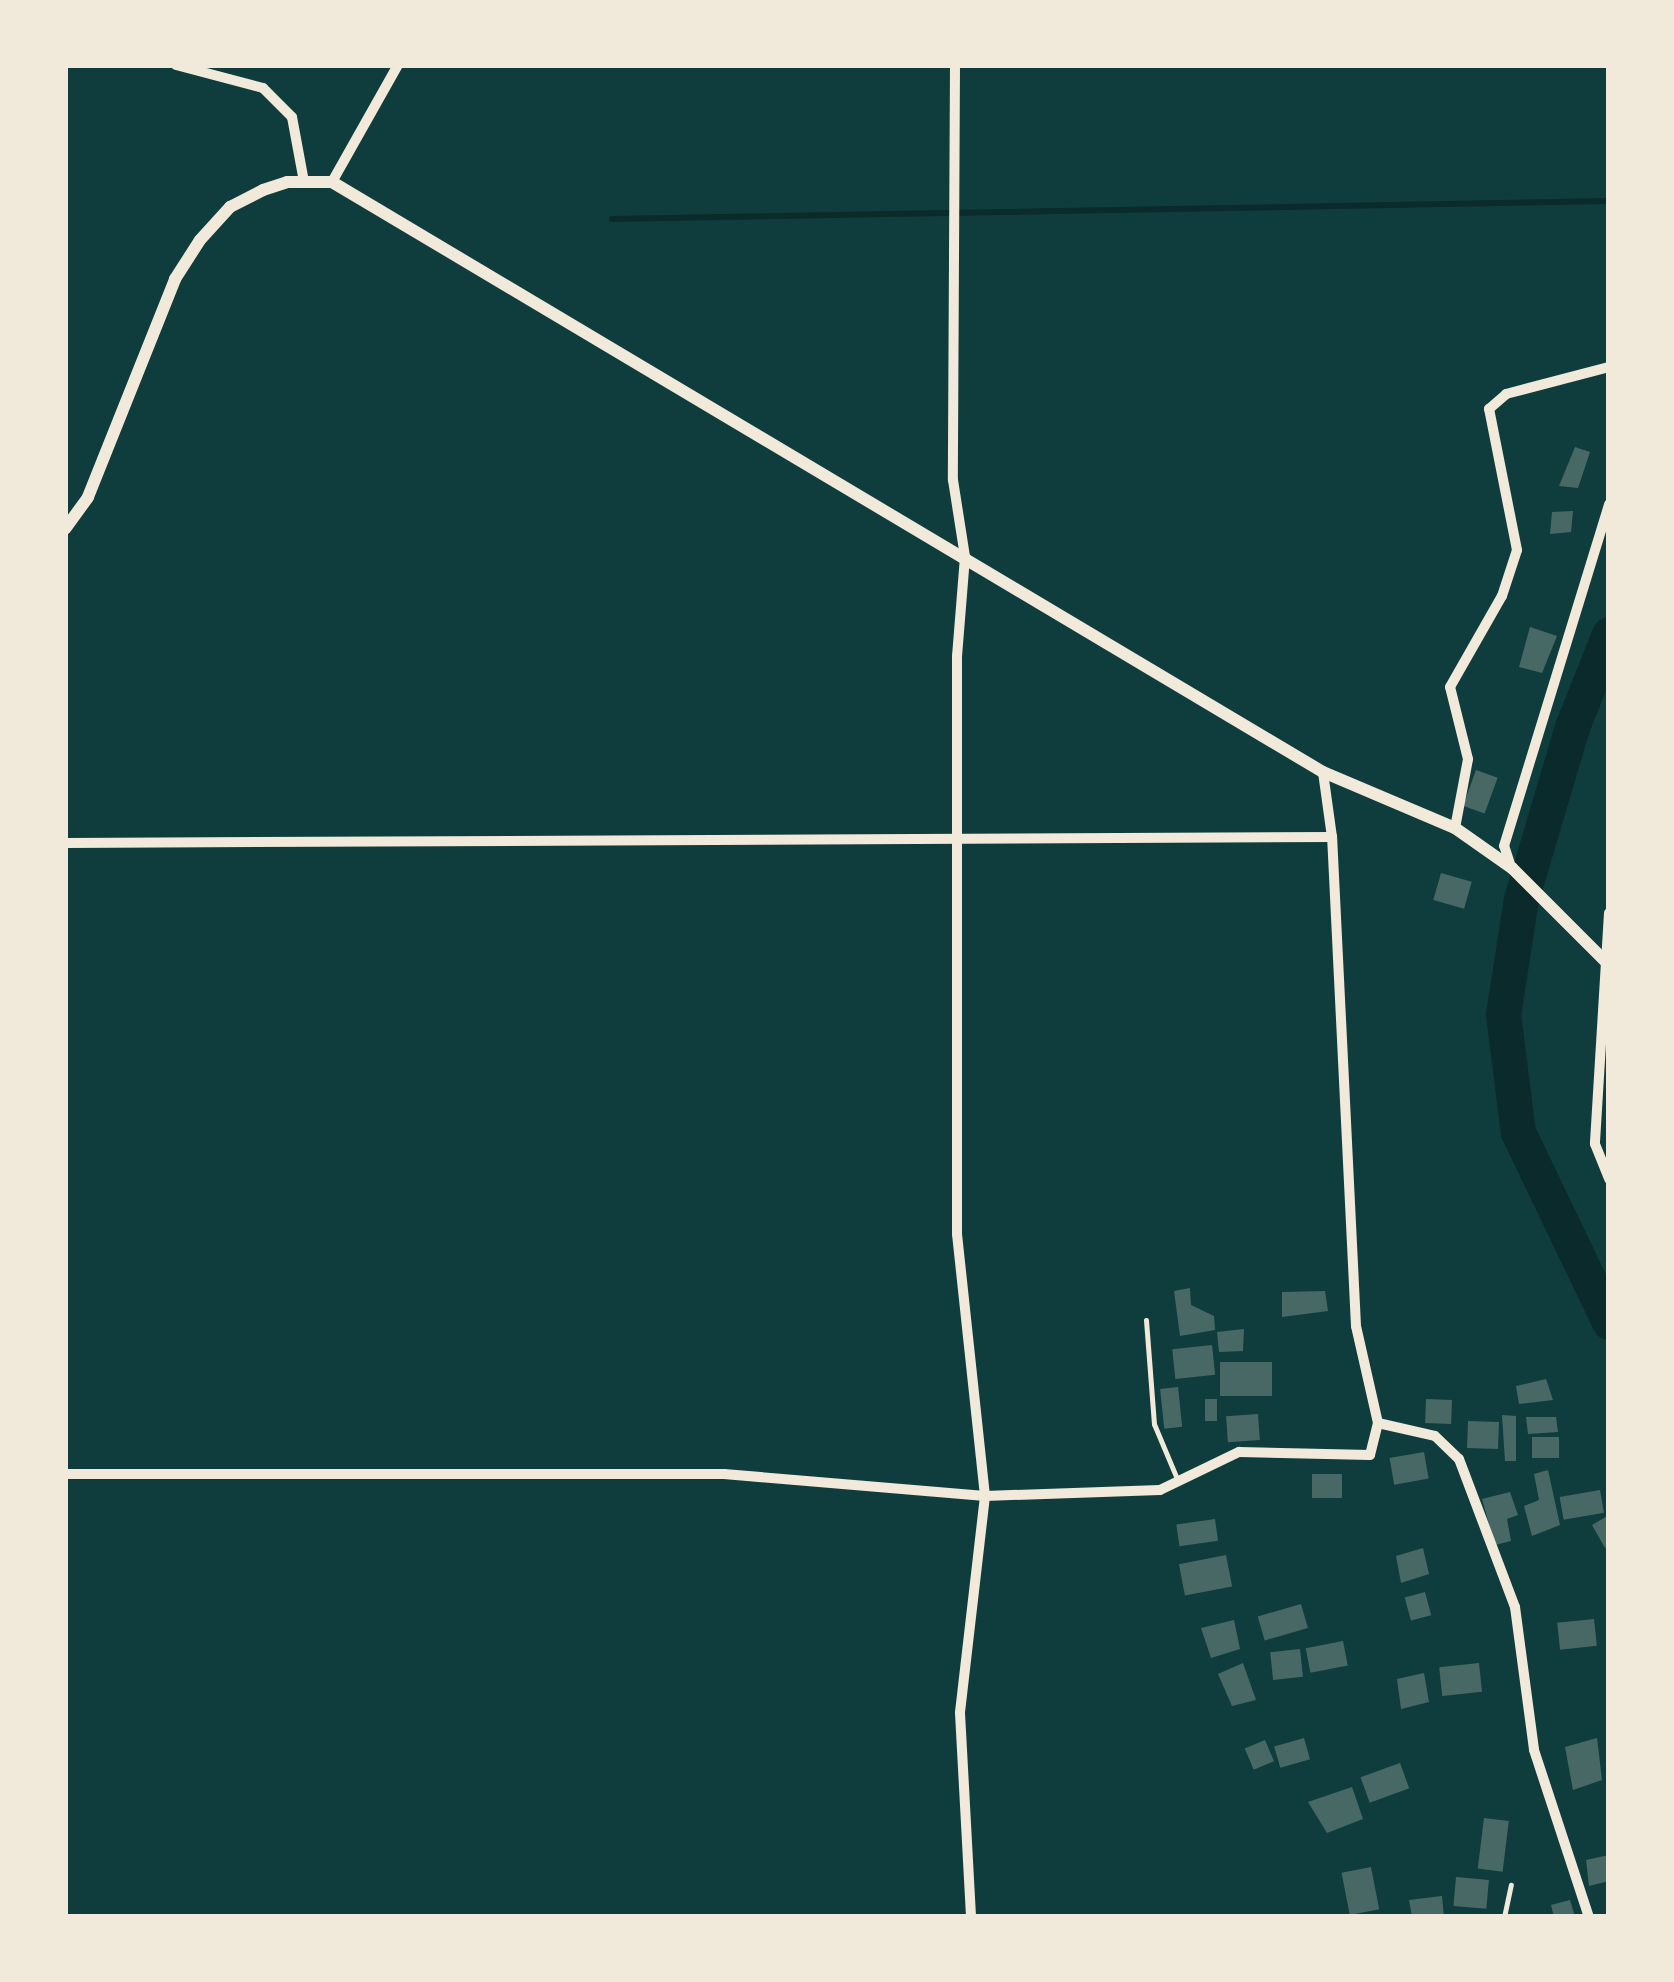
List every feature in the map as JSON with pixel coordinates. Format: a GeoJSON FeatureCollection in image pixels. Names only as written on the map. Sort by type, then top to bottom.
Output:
{"type":"FeatureCollection","features":[{"type":"Feature","properties":{"kind":"street"},"geometry":{"type":"LineString","coordinates":[[176,65],[262,88],[292,117],[304,182]]}},
{"type":"Feature","properties":{"kind":"street"},"geometry":{"type":"LineString","coordinates":[[332,182],[398,65]]}},
{"type":"Feature","properties":{"kind":"street"},"geometry":{"type":"LineString","coordinates":[[955,65],[954,480],[965,557],[957,656],[958,1234],[984,1496],[960,1713],[972,1917]]}},
{"type":"Feature","properties":{"kind":"street"},"geometry":{"type":"LineString","coordinates":[[65,530],[88,497],[175,279],[200,240],[230,208],[275,186],[332,182],[1323,772],[1455,828],[1512,868],[1605,962]]}},
{"type":"Feature","properties":{"kind":"street"},"geometry":{"type":"LineString","coordinates":[[1455,828],[1468,759],[1450,686],[1502,596],[1517,550],[1489,409],[1506,394],[1609,367]]}},
{"type":"Feature","properties":{"kind":"street"},"geometry":{"type":"LineString","coordinates":[[1512,868],[1504,846],[1609,504]]}},
{"type":"Feature","properties":{"kind":"street"},"geometry":{"type":"LineString","coordinates":[[65,1474],[724,1474],[984,1496],[1160,1490],[1239,1452],[1370,1455],[1378,1424],[1356,1326],[1332,838],[1323,772]]}},
{"type":"Feature","properties":{"kind":"street"},"geometry":{"type":"LineString","coordinates":[[65,842],[1332,838]]}},
{"type":"Feature","properties":{"kind":"street"},"geometry":{"type":"LineString","coordinates":[[1609,913],[1596,1144],[1609,1179]]}},
{"type":"Feature","properties":{"kind":"street"},"geometry":{"type":"LineString","coordinates":[[1378,1424],[1435,1436],[1458,1459],[1515,1607],[1534,1750],[1589,1917]]}},
{"type":"Feature","properties":{"kind":"lane"},"geometry":{"type":"LineString","coordinates":[[1146,1320],[1154,1424],[1178,1480]]}},
{"type":"Feature","properties":{"kind":"lane"},"geometry":{"type":"LineString","coordinates":[[1504,1917],[1511,1885]]}},
{"type":"Feature","properties":{"kind":"building"},"geometry":{"type":"Polygon","coordinates":[[[1575,447],[1590,452],[1578,488],[1559,486],[1575,447]]]}},
{"type":"Feature","properties":{"kind":"building"},"geometry":{"type":"Polygon","coordinates":[[[1573,511],[1571,532],[1550,534],[1552,512],[1573,511]]]}},
{"type":"Feature","properties":{"kind":"building"},"geometry":{"type":"Polygon","coordinates":[[[1530,627],[1557,636],[1542,673],[1519,667],[1530,627]]]}},
{"type":"Feature","properties":{"kind":"building"},"geometry":{"type":"Polygon","coordinates":[[[1476,770],[1498,778],[1485,814],[1463,806],[1476,770]]]}},
{"type":"Feature","properties":{"kind":"building"},"geometry":{"type":"Polygon","coordinates":[[[1441,873],[1472,882],[1464,909],[1433,900],[1441,873]]]}},
{"type":"Feature","properties":{"kind":"building"},"geometry":{"type":"Polygon","coordinates":[[[1190,1288],[1191,1305],[1214,1316],[1215,1330],[1180,1336],[1174,1291],[1190,1288]]]}},
{"type":"Feature","properties":{"kind":"building"},"geometry":{"type":"Polygon","coordinates":[[[1325,1291],[1328,1311],[1282,1317],[1282,1292],[1325,1291]]]}},
{"type":"Feature","properties":{"kind":"building"},"geometry":{"type":"Polygon","coordinates":[[[1244,1329],[1243,1351],[1219,1352],[1217,1332],[1244,1329]]]}},
{"type":"Feature","properties":{"kind":"building"},"geometry":{"type":"Polygon","coordinates":[[[1212,1345],[1215,1375],[1175,1379],[1172,1349],[1212,1345]]]}},
{"type":"Feature","properties":{"kind":"building"},"geometry":{"type":"Polygon","coordinates":[[[1220,1362],[1272,1362],[1272,1396],[1220,1396],[1220,1362]]]}},
{"type":"Feature","properties":{"kind":"building"},"geometry":{"type":"Polygon","coordinates":[[[1546,1379],[1553,1400],[1519,1404],[1516,1386],[1546,1379]]]}},
{"type":"Feature","properties":{"kind":"building"},"geometry":{"type":"Polygon","coordinates":[[[1178,1387],[1182,1427],[1164,1429],[1160,1389],[1178,1387]]]}},
{"type":"Feature","properties":{"kind":"building"},"geometry":{"type":"Polygon","coordinates":[[[1205,1399],[1217,1399],[1217,1421],[1205,1421],[1205,1399]]]}},
{"type":"Feature","properties":{"kind":"building"},"geometry":{"type":"Polygon","coordinates":[[[1426,1399],[1452,1400],[1451,1424],[1425,1423],[1426,1399]]]}},
{"type":"Feature","properties":{"kind":"building"},"geometry":{"type":"Polygon","coordinates":[[[1258,1414],[1260,1440],[1228,1442],[1226,1416],[1258,1414]]]}},
{"type":"Feature","properties":{"kind":"building"},"geometry":{"type":"Polygon","coordinates":[[[1502,1415],[1516,1416],[1516,1461],[1505,1461],[1502,1415]]]}},
{"type":"Feature","properties":{"kind":"building"},"geometry":{"type":"Polygon","coordinates":[[[1526,1417],[1556,1417],[1558,1432],[1528,1434],[1526,1417]]]}},
{"type":"Feature","properties":{"kind":"building"},"geometry":{"type":"Polygon","coordinates":[[[1468,1421],[1499,1422],[1498,1449],[1467,1448],[1468,1421]]]}},
{"type":"Feature","properties":{"kind":"building"},"geometry":{"type":"Polygon","coordinates":[[[1532,1437],[1559,1437],[1559,1458],[1532,1458],[1532,1437]]]}},
{"type":"Feature","properties":{"kind":"building"},"geometry":{"type":"Polygon","coordinates":[[[1424,1452],[1429,1479],[1394,1485],[1390,1458],[1424,1452]]]}},
{"type":"Feature","properties":{"kind":"building"},"geometry":{"type":"Polygon","coordinates":[[[1548,1470],[1560,1525],[1532,1536],[1524,1506],[1539,1500],[1534,1474],[1548,1470]]]}},
{"type":"Feature","properties":{"kind":"building"},"geometry":{"type":"Polygon","coordinates":[[[1312,1474],[1342,1474],[1342,1498],[1312,1498],[1312,1474]]]}},
{"type":"Feature","properties":{"kind":"building"},"geometry":{"type":"Polygon","coordinates":[[[1600,1490],[1604,1513],[1564,1520],[1560,1497],[1600,1490]]]}},
{"type":"Feature","properties":{"kind":"building"},"geometry":{"type":"Polygon","coordinates":[[[1510,1492],[1518,1515],[1507,1519],[1511,1541],[1495,1545],[1482,1499],[1510,1492]]]}},
{"type":"Feature","properties":{"kind":"building"},"geometry":{"type":"Polygon","coordinates":[[[1609,1515],[1609,1545],[1605,1548],[1592,1525],[1609,1515]]]}},
{"type":"Feature","properties":{"kind":"building"},"geometry":{"type":"Polygon","coordinates":[[[1215,1519],[1218,1541],[1179,1546],[1176,1524],[1215,1519]]]}},
{"type":"Feature","properties":{"kind":"building"},"geometry":{"type":"Polygon","coordinates":[[[1423,1548],[1429,1574],[1401,1583],[1396,1556],[1423,1548]]]}},
{"type":"Feature","properties":{"kind":"building"},"geometry":{"type":"Polygon","coordinates":[[[1226,1555],[1232,1586],[1185,1596],[1179,1564],[1226,1555]]]}},
{"type":"Feature","properties":{"kind":"building"},"geometry":{"type":"Polygon","coordinates":[[[1425,1592],[1431,1615],[1411,1621],[1405,1597],[1425,1592]]]}},
{"type":"Feature","properties":{"kind":"building"},"geometry":{"type":"Polygon","coordinates":[[[1301,1604],[1308,1628],[1265,1640],[1258,1616],[1301,1604]]]}},
{"type":"Feature","properties":{"kind":"building"},"geometry":{"type":"Polygon","coordinates":[[[1594,1619],[1597,1646],[1560,1650],[1557,1623],[1594,1619]]]}},
{"type":"Feature","properties":{"kind":"building"},"geometry":{"type":"Polygon","coordinates":[[[1234,1620],[1240,1649],[1211,1658],[1201,1628],[1234,1620]]]}},
{"type":"Feature","properties":{"kind":"building"},"geometry":{"type":"Polygon","coordinates":[[[1343,1641],[1348,1666],[1310,1673],[1306,1648],[1343,1641]]]}},
{"type":"Feature","properties":{"kind":"building"},"geometry":{"type":"Polygon","coordinates":[[[1300,1649],[1303,1677],[1273,1680],[1270,1652],[1300,1649]]]}},
{"type":"Feature","properties":{"kind":"building"},"geometry":{"type":"Polygon","coordinates":[[[1243,1663],[1256,1700],[1232,1706],[1218,1674],[1243,1663]]]}},
{"type":"Feature","properties":{"kind":"building"},"geometry":{"type":"Polygon","coordinates":[[[1479,1663],[1482,1692],[1442,1696],[1439,1667],[1479,1663]]]}},
{"type":"Feature","properties":{"kind":"building"},"geometry":{"type":"Polygon","coordinates":[[[1424,1673],[1429,1702],[1401,1709],[1397,1679],[1424,1673]]]}},
{"type":"Feature","properties":{"kind":"building"},"geometry":{"type":"Polygon","coordinates":[[[1304,1738],[1310,1759],[1280,1768],[1274,1747],[1304,1738]]]}},
{"type":"Feature","properties":{"kind":"building"},"geometry":{"type":"Polygon","coordinates":[[[1597,1738],[1602,1780],[1573,1790],[1565,1747],[1597,1738]]]}},
{"type":"Feature","properties":{"kind":"building"},"geometry":{"type":"Polygon","coordinates":[[[1265,1740],[1274,1761],[1254,1770],[1245,1749],[1265,1740]]]}},
{"type":"Feature","properties":{"kind":"building"},"geometry":{"type":"Polygon","coordinates":[[[1400,1763],[1409,1788],[1370,1803],[1361,1777],[1400,1763]]]}},
{"type":"Feature","properties":{"kind":"building"},"geometry":{"type":"Polygon","coordinates":[[[1352,1787],[1363,1819],[1327,1833],[1308,1802],[1352,1787]]]}},
{"type":"Feature","properties":{"kind":"building"},"geometry":{"type":"Polygon","coordinates":[[[1484,1818],[1509,1821],[1503,1872],[1478,1869],[1484,1818]]]}},
{"type":"Feature","properties":{"kind":"building"},"geometry":{"type":"Polygon","coordinates":[[[1609,1855],[1609,1881],[1589,1886],[1586,1860],[1609,1855]]]}},
{"type":"Feature","properties":{"kind":"building"},"geometry":{"type":"Polygon","coordinates":[[[1371,1867],[1379,1909],[1350,1915],[1342,1873],[1371,1867]]]}},
{"type":"Feature","properties":{"kind":"building"},"geometry":{"type":"Polygon","coordinates":[[[1456,1877],[1489,1880],[1486,1909],[1453,1906],[1456,1877]]]}},
{"type":"Feature","properties":{"kind":"building"},"geometry":{"type":"Polygon","coordinates":[[[1442,1896],[1444,1917],[1412,1917],[1409,1900],[1442,1896]]]}},
{"type":"Feature","properties":{"kind":"building"},"geometry":{"type":"Polygon","coordinates":[[[1570,1900],[1575,1917],[1554,1917],[1551,1905],[1570,1900]]]}},
{"type":"Feature","properties":{"kind":"waterway"},"geometry":{"type":"LineString","coordinates":[[612,219],[1609,201]]}},
{"type":"Feature","properties":{"kind":"waterway"},"geometry":{"type":"LineString","coordinates":[[1609,634],[1572,727],[1521,899],[1503,1014],[1518,1132],[1609,1322]]}}]}
